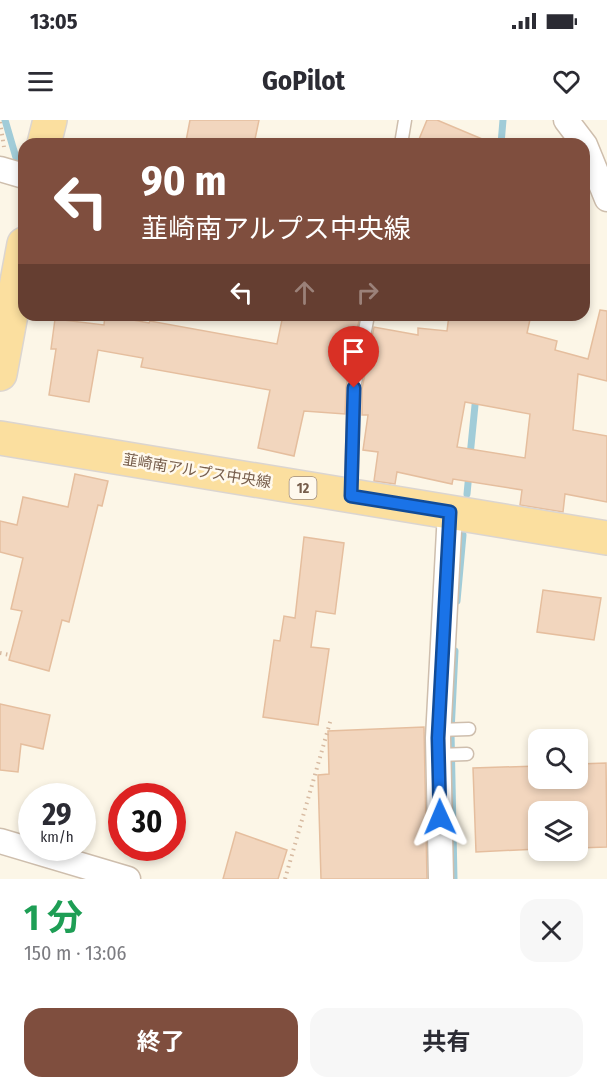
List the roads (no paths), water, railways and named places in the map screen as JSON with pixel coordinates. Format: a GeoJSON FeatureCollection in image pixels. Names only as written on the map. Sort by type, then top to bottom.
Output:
{"type":"FeatureCollection","features":[{"type":"Feature","properties":{"kind":"main road"},"geometry":{"type":"LineString","coordinates":[[46,138],[50,120]]}},
{"type":"Feature","properties":{"kind":"main road"},"geometry":{"type":"LineString","coordinates":[[0,374],[18,276]]}},
{"type":"Feature","properties":{"kind":"main road","name":"韮崎南アルプス中央線"},"geometry":{"type":"LineString","coordinates":[[0,438],[607,538]]}},
{"type":"Feature","properties":{"kind":"street"},"geometry":{"type":"LineString","coordinates":[[566,120],[580,138]]}},
{"type":"Feature","properties":{"kind":"street"},"geometry":{"type":"LineString","coordinates":[[590,157],[607,199]]}},
{"type":"Feature","properties":{"kind":"street"},"geometry":{"type":"LineString","coordinates":[[0,169],[18,174]]}},
{"type":"Feature","properties":{"kind":"street"},"geometry":{"type":"LineString","coordinates":[[441,879],[438,730],[450,512]]}},
{"type":"Feature","properties":{"kind":"street"},"geometry":{"type":"LineString","coordinates":[[0,841],[128,879]]}},
{"type":"Feature","properties":{"kind":"lane"},"geometry":{"type":"LineString","coordinates":[[402,138],[405,120]]}},
{"type":"Feature","properties":{"kind":"lane"},"geometry":{"type":"LineString","coordinates":[[351,496],[354,388],[367,321]]}},
{"type":"Feature","properties":{"kind":"lane"},"geometry":{"type":"LineString","coordinates":[[438,730],[469,729]]}},
{"type":"Feature","properties":{"kind":"lane"},"geometry":{"type":"LineString","coordinates":[[438,755],[467,754]]}},
{"type":"Feature","properties":{"kind":"waterway"},"geometry":{"type":"LineString","coordinates":[[5,120],[17,161]]}},
{"type":"Feature","properties":{"kind":"waterway"},"geometry":{"type":"LineString","coordinates":[[502,138],[503,120]]}},
{"type":"Feature","properties":{"kind":"waterway"},"geometry":{"type":"LineString","coordinates":[[470,456],[476,395]]}},
{"type":"Feature","properties":{"kind":"waterway"},"geometry":{"type":"LineString","coordinates":[[467,494],[469,473]]}},
{"type":"Feature","properties":{"kind":"waterway"},"geometry":{"type":"LineString","coordinates":[[457,601],[463,535]]}},
{"type":"Feature","properties":{"kind":"waterway"},"geometry":{"type":"LineString","coordinates":[[454,879],[451,732],[455,651]]}}]}
